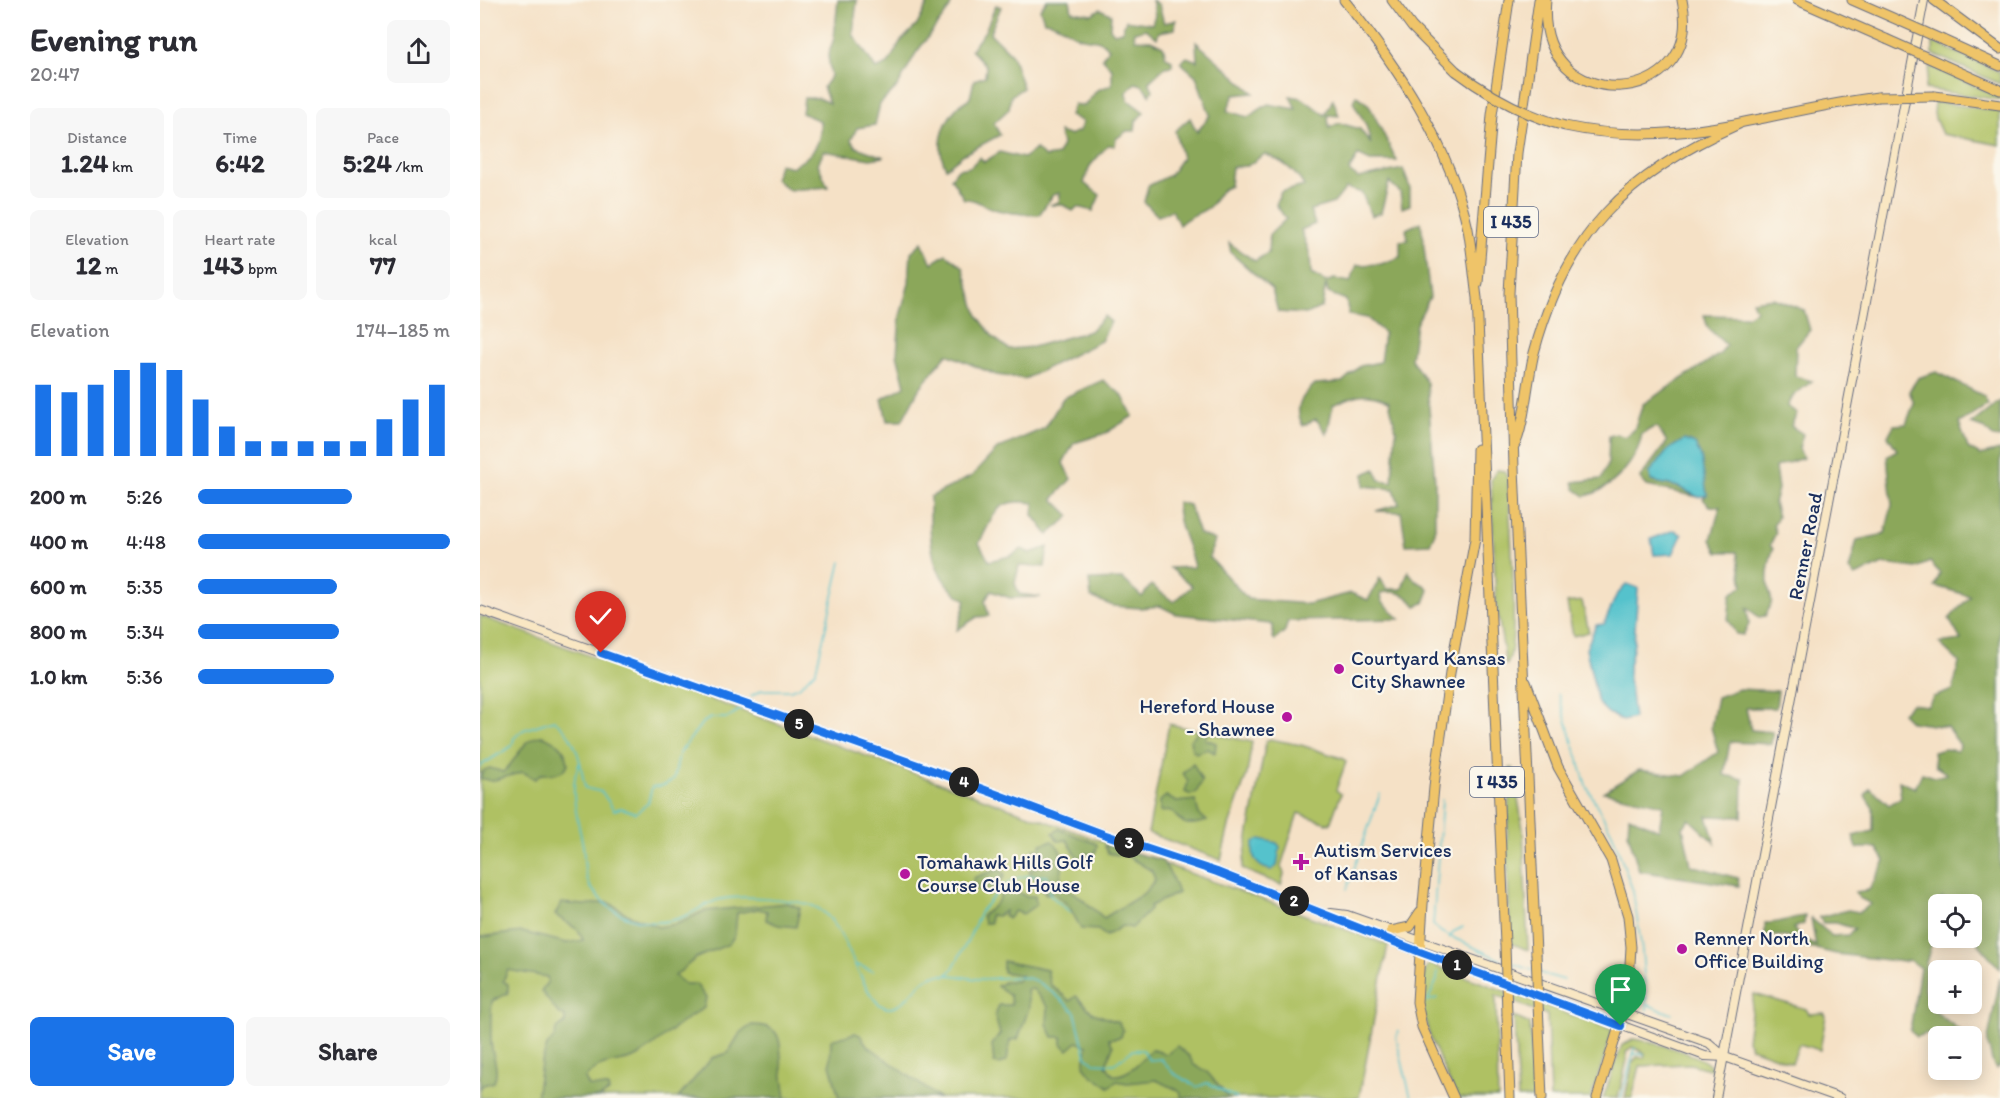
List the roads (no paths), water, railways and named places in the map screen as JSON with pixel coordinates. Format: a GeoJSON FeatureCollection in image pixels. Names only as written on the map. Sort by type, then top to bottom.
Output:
{"type":"FeatureCollection","features":[{"type":"Feature","properties":{"kind":"highway"},"geometry":{"type":"LineString","coordinates":[[1344,0],[1395,70],[1446,164],[1468,230],[1477,298]]}},
{"type":"Feature","properties":{"kind":"highway"},"geometry":{"type":"LineString","coordinates":[[1392,0],[1418,34],[1456,71],[1504,103],[1535,117],[1565,126],[1613,134],[1651,136],[1739,124],[1878,98],[1935,96],[2000,105]]}},
{"type":"Feature","properties":{"kind":"highway","name":"I 435"},"geometry":{"type":"LineString","coordinates":[[1509,0],[1492,115],[1477,298],[1510,1098]]}},
{"type":"Feature","properties":{"kind":"highway","name":"I 435"},"geometry":{"type":"LineString","coordinates":[[1539,0],[1520,123],[1511,227],[1509,332],[1542,1098]]}},
{"type":"Feature","properties":{"kind":"highway"},"geometry":{"type":"LineString","coordinates":[[1546,0],[1548,32],[1561,61],[1584,80],[1614,88],[1633,86],[1652,78],[1673,58],[1683,35],[1685,18],[1682,0]]}},
{"type":"Feature","properties":{"kind":"highway"},"geometry":{"type":"LineString","coordinates":[[1797,0],[2000,90]]}},
{"type":"Feature","properties":{"kind":"highway"},"geometry":{"type":"LineString","coordinates":[[1852,0],[2000,66]]}},
{"type":"Feature","properties":{"kind":"highway"},"geometry":{"type":"LineString","coordinates":[[1934,0],[2000,49]]}},
{"type":"Feature","properties":{"kind":"highway"},"geometry":{"type":"LineString","coordinates":[[1514,446],[1520,436],[1527,385],[1544,320],[1565,271],[1592,228],[1620,197],[1648,173],[1691,146],[1739,124]]}},
{"type":"Feature","properties":{"kind":"highway"},"geometry":{"type":"LineString","coordinates":[[1454,1098],[1418,1014],[1420,952],[1439,744],[1475,539],[1476,439],[1481,423]]}},
{"type":"Feature","properties":{"kind":"highway"},"geometry":{"type":"LineString","coordinates":[[1523,674],[1552,755],[1598,831],[1621,886],[1631,947],[1630,979],[1625,1013],[1597,1098]]}},
{"type":"Feature","properties":{"kind":"highway"},"geometry":{"type":"LineString","coordinates":[[1391,931],[1405,930],[1413,925],[1423,904]]}},
{"type":"Feature","properties":{"kind":"main road","name":"Renner Road"},"geometry":{"type":"LineString","coordinates":[[1716,1098],[1924,0]]}},
{"type":"Feature","properties":{"kind":"main road"},"geometry":{"type":"LineString","coordinates":[[480,610],[929,769],[1103,834],[1217,872],[1326,913],[1345,923],[1420,952],[1621,1026],[1705,1056],[1725,1057],[1840,1098]]}},
{"type":"Feature","properties":{"kind":"main road"},"geometry":{"type":"LineString","coordinates":[[1326,913],[1347,915],[1625,1013],[1709,1044],[1725,1057]]}},
{"type":"Feature","properties":{"kind":"water"},"geometry":{"type":"Polygon","coordinates":[[[1684,440],[1695,444],[1701,457],[1707,495],[1698,497],[1679,487],[1651,481],[1650,472],[1669,449],[1684,440]]]}},
{"type":"Feature","properties":{"kind":"water"},"geometry":{"type":"Polygon","coordinates":[[[1675,530],[1682,535],[1673,554],[1654,555],[1651,539],[1675,530]]]}},
{"type":"Feature","properties":{"kind":"water"},"geometry":{"type":"Polygon","coordinates":[[[1627,584],[1638,588],[1634,644],[1628,670],[1634,718],[1623,721],[1608,713],[1598,703],[1586,649],[1596,625],[1604,624],[1616,596],[1627,584]]]}},
{"type":"Feature","properties":{"kind":"water"},"geometry":{"type":"Polygon","coordinates":[[[1260,839],[1277,843],[1280,847],[1277,866],[1271,870],[1261,866],[1255,860],[1254,842],[1260,839]]]}},
{"type":"Feature","properties":{"kind":"waterway"},"geometry":{"type":"LineString","coordinates":[[751,696],[762,690],[790,690],[799,687],[816,670],[841,562]]}},
{"type":"Feature","properties":{"kind":"waterway"},"geometry":{"type":"LineString","coordinates":[[1558,694],[1586,785],[1612,833],[1633,891],[1642,951],[1647,1010]]}},
{"type":"Feature","properties":{"kind":"waterway"},"geometry":{"type":"LineString","coordinates":[[580,762],[585,788],[602,792],[614,810],[621,808],[636,813],[648,803],[652,787],[665,785],[674,779],[679,754],[702,723],[711,718],[727,718],[741,709]]}},
{"type":"Feature","properties":{"kind":"waterway"},"geometry":{"type":"LineString","coordinates":[[480,766],[512,746],[514,738],[523,730],[554,720],[563,728],[574,744],[580,762],[576,772],[574,792],[586,877],[599,897],[620,914],[645,922],[658,922],[685,916],[717,900],[742,897],[781,900],[813,906],[825,914],[836,927],[870,993],[879,1004],[889,1008],[895,1007],[926,979],[937,975],[977,979],[1027,978],[1045,987],[1075,1012],[1086,1056],[1094,1063],[1114,1064],[1133,1050],[1143,1050],[1149,1060],[1161,1059],[1173,1073],[1197,1087],[1207,1083],[1237,1098]]}},
{"type":"Feature","properties":{"kind":"waterway"},"geometry":{"type":"LineString","coordinates":[[1347,889],[1380,794]]}},
{"type":"Feature","properties":{"kind":"waterway"},"geometry":{"type":"LineString","coordinates":[[1442,800],[1433,925],[1441,932],[1501,960]]}},
{"type":"Feature","properties":{"kind":"waterway"},"geometry":{"type":"LineString","coordinates":[[1003,887],[1014,879],[1026,876],[1047,876],[1049,884]]}},
{"type":"Feature","properties":{"kind":"waterway"},"geometry":{"type":"LineString","coordinates":[[1049,888],[1050,895],[1071,913]]}},
{"type":"Feature","properties":{"kind":"waterway"},"geometry":{"type":"LineString","coordinates":[[969,938],[981,911],[999,890]]}},
{"type":"Feature","properties":{"kind":"waterway"},"geometry":{"type":"LineString","coordinates":[[1450,938],[1453,932],[1463,927]]}},
{"type":"Feature","properties":{"kind":"waterway"},"geometry":{"type":"LineString","coordinates":[[945,976],[952,970],[968,940]]}},
{"type":"Feature","properties":{"kind":"waterway"},"geometry":{"type":"LineString","coordinates":[[1508,962],[1532,970]]}},
{"type":"Feature","properties":{"kind":"waterway"},"geometry":{"type":"LineString","coordinates":[[857,965],[873,971]]}},
{"type":"Feature","properties":{"kind":"waterway"},"geometry":{"type":"LineString","coordinates":[[1427,1002],[1437,980],[1437,972]]}},
{"type":"Feature","properties":{"kind":"waterway"},"geometry":{"type":"LineString","coordinates":[[1540,973],[1564,980]]}},
{"type":"Feature","properties":{"kind":"waterway"},"geometry":{"type":"LineString","coordinates":[[1430,1000],[1438,998]]}},
{"type":"Feature","properties":{"kind":"waterway"},"geometry":{"type":"LineString","coordinates":[[1631,1002],[1647,998]]}},
{"type":"Feature","properties":{"kind":"waterway"},"geometry":{"type":"LineString","coordinates":[[1648,1005],[1672,1014]]}},
{"type":"Feature","properties":{"kind":"waterway"},"geometry":{"type":"LineString","coordinates":[[1399,1031],[1396,1037],[1411,1098]]}},
{"type":"Feature","properties":{"kind":"waterway"},"geometry":{"type":"LineString","coordinates":[[1621,1098],[1635,1048]]}},
{"type":"Feature","properties":{"kind":"waterway"},"geometry":{"type":"LineString","coordinates":[[1633,1054],[1644,1054]]}},
{"type":"Feature","properties":{"kind":"place","name":"Courtyard Kansas City Shawnee"},"geometry":{"type":"Point","coordinates":[1339,669]}},
{"type":"Feature","properties":{"kind":"place","name":"Hereford House - Shawnee"},"geometry":{"type":"Point","coordinates":[1287,717]}},
{"type":"Feature","properties":{"kind":"place","name":"Autism Services of Kansas"},"geometry":{"type":"Point","coordinates":[1301,862]}},
{"type":"Feature","properties":{"kind":"place","name":"Tomahawk Hills Golf Course Club House"},"geometry":{"type":"Point","coordinates":[905,874]}},
{"type":"Feature","properties":{"kind":"place","name":"Renner North Office Building"},"geometry":{"type":"Point","coordinates":[1682,949]}}]}
